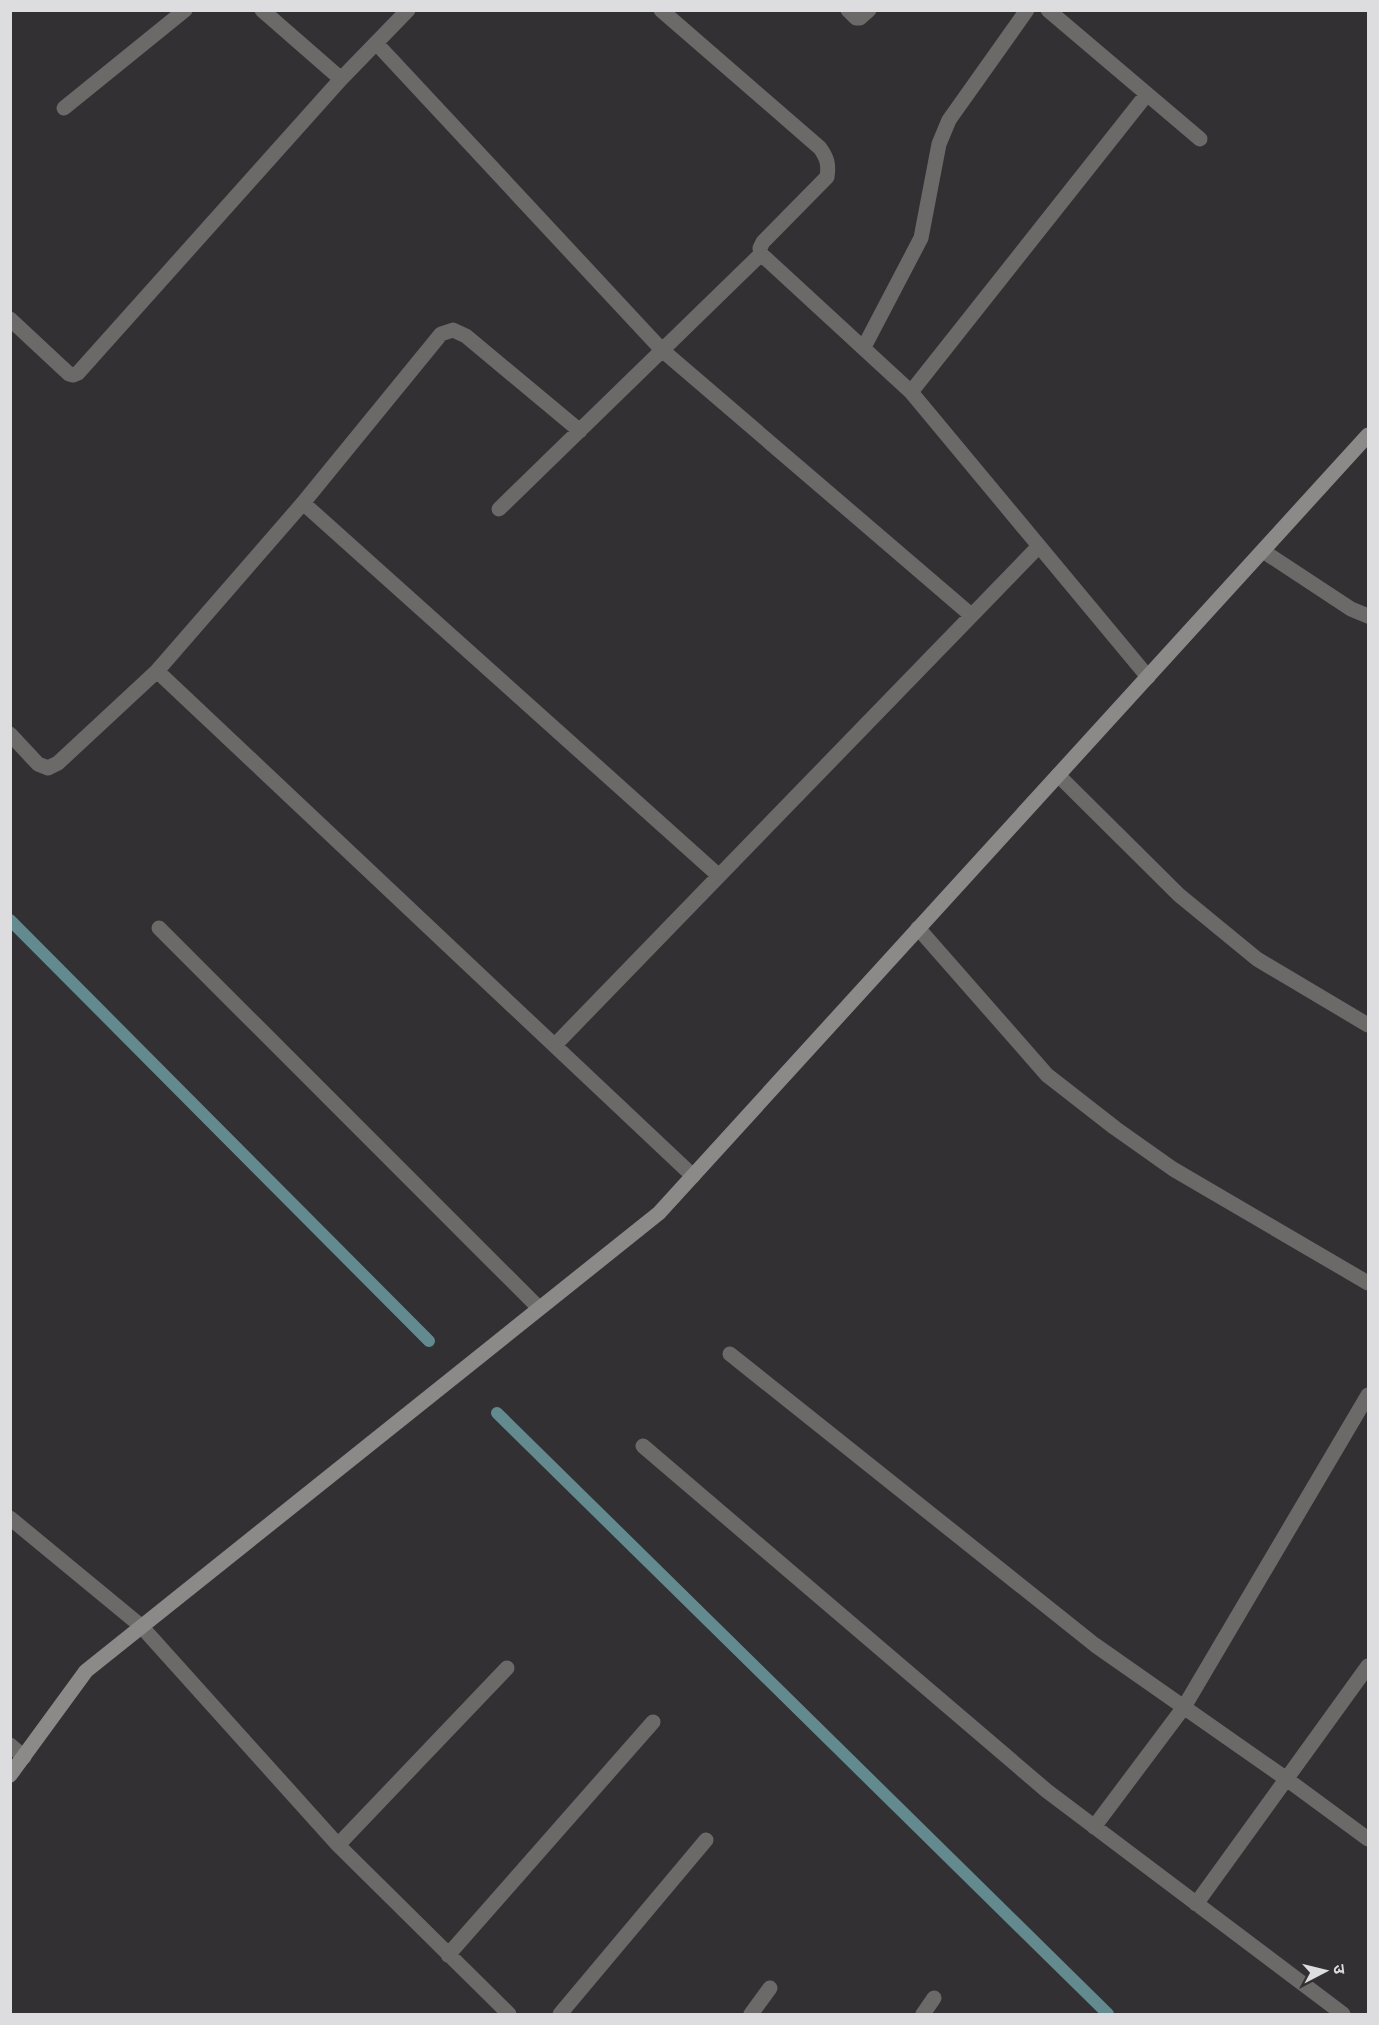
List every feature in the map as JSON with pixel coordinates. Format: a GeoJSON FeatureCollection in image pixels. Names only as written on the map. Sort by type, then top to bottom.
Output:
{"type":"FeatureCollection","features":[{"type":"Feature","properties":{"kind":"street"},"geometry":{"type":"LineString","coordinates":[[64,108],[185,10]]}},
{"type":"Feature","properties":{"kind":"street"},"geometry":{"type":"LineString","coordinates":[[262,10],[341,79]]}},
{"type":"Feature","properties":{"kind":"street"},"geometry":{"type":"LineString","coordinates":[[10,319],[69,374],[78,373],[341,79],[408,10]]}},
{"type":"Feature","properties":{"kind":"street"},"geometry":{"type":"LineString","coordinates":[[662,10],[820,148],[827,158],[829,166],[827,177],[763,242],[760,248],[762,254],[864,346],[911,392],[1148,677]]}},
{"type":"Feature","properties":{"kind":"street"},"geometry":{"type":"LineString","coordinates":[[848,10],[856,18],[865,15],[869,10]]}},
{"type":"Feature","properties":{"kind":"street"},"geometry":{"type":"LineString","coordinates":[[864,346],[921,238],[939,144],[949,120],[1027,10]]}},
{"type":"Feature","properties":{"kind":"street"},"geometry":{"type":"LineString","coordinates":[[1048,10],[1200,139]]}},
{"type":"Feature","properties":{"kind":"street"},"geometry":{"type":"LineString","coordinates":[[376,43],[662,351],[971,615]]}},
{"type":"Feature","properties":{"kind":"street"},"geometry":{"type":"LineString","coordinates":[[911,392],[1147,94]]}},
{"type":"Feature","properties":{"kind":"street"},"geometry":{"type":"LineString","coordinates":[[499,509],[762,254]]}},
{"type":"Feature","properties":{"kind":"street"},"geometry":{"type":"LineString","coordinates":[[10,734],[38,764],[48,768],[58,764],[157,671],[303,503],[441,334],[453,330],[466,336],[580,431]]}},
{"type":"Feature","properties":{"kind":"street"},"geometry":{"type":"LineString","coordinates":[[10,1775],[86,1671],[659,1213],[1368,435]]}},
{"type":"Feature","properties":{"kind":"street"},"geometry":{"type":"LineString","coordinates":[[303,503],[718,875]]}},
{"type":"Feature","properties":{"kind":"street"},"geometry":{"type":"LineString","coordinates":[[555,1045],[1039,546]]}},
{"type":"Feature","properties":{"kind":"street"},"geometry":{"type":"LineString","coordinates":[[1263,551],[1351,609],[1368,616]]}},
{"type":"Feature","properties":{"kind":"street"},"geometry":{"type":"LineString","coordinates":[[157,671],[693,1176]]}},
{"type":"Feature","properties":{"kind":"street"},"geometry":{"type":"LineString","coordinates":[[1058,775],[1179,895],[1257,959],[1368,1025]]}},
{"type":"Feature","properties":{"kind":"street"},"geometry":{"type":"LineString","coordinates":[[159,928],[539,1308]]}},
{"type":"Feature","properties":{"kind":"street"},"geometry":{"type":"LineString","coordinates":[[918,928],[1047,1075],[1115,1128],[1173,1169],[1368,1283]]}},
{"type":"Feature","properties":{"kind":"street"},"geometry":{"type":"LineString","coordinates":[[730,1354],[1095,1645],[1286,1778],[1368,1839]]}},
{"type":"Feature","properties":{"kind":"street"},"geometry":{"type":"LineString","coordinates":[[1094,1827],[1184,1707],[1368,1395]]}},
{"type":"Feature","properties":{"kind":"street"},"geometry":{"type":"LineString","coordinates":[[643,1446],[1047,1791],[1343,2014]]}},
{"type":"Feature","properties":{"kind":"street"},"geometry":{"type":"LineString","coordinates":[[10,1518],[141,1626],[338,1845],[509,2014]]}},
{"type":"Feature","properties":{"kind":"street"},"geometry":{"type":"LineString","coordinates":[[1196,1904],[1368,1666]]}},
{"type":"Feature","properties":{"kind":"street"},"geometry":{"type":"LineString","coordinates":[[338,1845],[507,1668]]}},
{"type":"Feature","properties":{"kind":"street"},"geometry":{"type":"LineString","coordinates":[[448,1955],[653,1722]]}},
{"type":"Feature","properties":{"kind":"street"},"geometry":{"type":"LineString","coordinates":[[10,1745],[24,1757]]}},
{"type":"Feature","properties":{"kind":"street"},"geometry":{"type":"LineString","coordinates":[[560,2014],[706,1840]]}},
{"type":"Feature","properties":{"kind":"street"},"geometry":{"type":"LineString","coordinates":[[751,2014],[770,1988]]}},
{"type":"Feature","properties":{"kind":"street"},"geometry":{"type":"LineString","coordinates":[[923,2014],[934,1998]]}},
{"type":"Feature","properties":{"kind":"waterway"},"geometry":{"type":"LineString","coordinates":[[10,920],[429,1341]]}},
{"type":"Feature","properties":{"kind":"waterway"},"geometry":{"type":"LineString","coordinates":[[497,1413],[1108,2014]]}}]}
